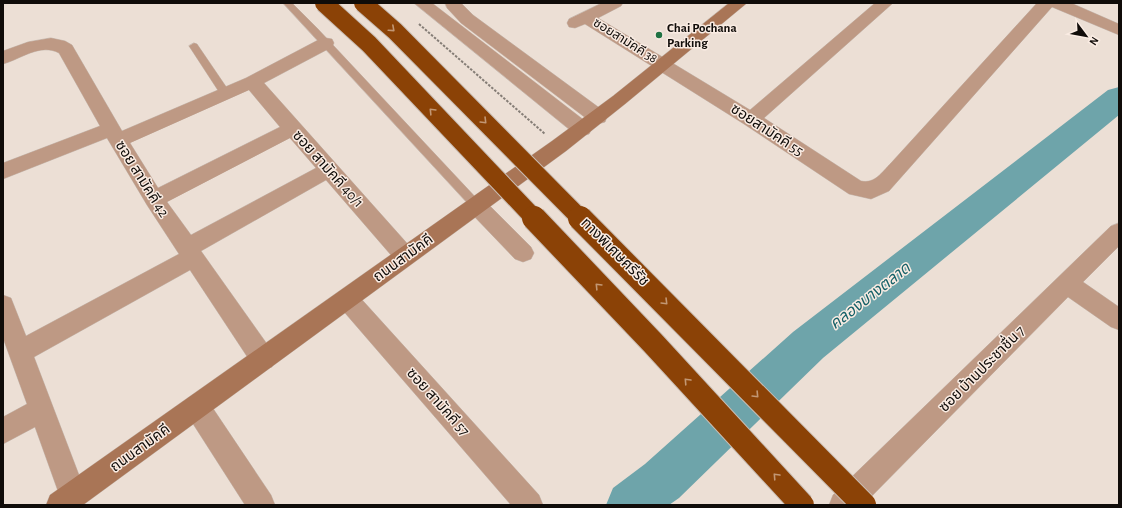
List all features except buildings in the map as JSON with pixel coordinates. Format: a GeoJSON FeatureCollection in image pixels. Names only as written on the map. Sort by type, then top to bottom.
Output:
{"type":"FeatureCollection","features":[{"type":"Feature","properties":{"kind":"highway"},"geometry":{"type":"LineString","coordinates":[[324,3],[380,56],[648,338],[802,505]]}},
{"type":"Feature","properties":{"kind":"highway","name":"ทางพิเศษศรีรัช"},"geometry":{"type":"LineString","coordinates":[[363,3],[417,53],[864,505]]}},
{"type":"Feature","properties":{"kind":"main road","name":"ถนนสามัคคี"},"geometry":{"type":"LineString","coordinates":[[67,500],[559,146],[590,123],[739,3]]}},
{"type":"Feature","properties":{"kind":"street"},"geometry":{"type":"LineString","coordinates":[[422,3],[590,123]]}},
{"type":"Feature","properties":{"kind":"street"},"geometry":{"type":"LineString","coordinates":[[453,3],[467,19],[590,123]]}},
{"type":"Feature","properties":{"kind":"street","name":"ซอยสามัคคี 38"},"geometry":{"type":"LineString","coordinates":[[615,3],[581,21],[663,64]]}},
{"type":"Feature","properties":{"kind":"street"},"geometry":{"type":"LineString","coordinates":[[751,119],[885,3]]}},
{"type":"Feature","properties":{"kind":"street","name":"ซอยสามัคคี 55"},"geometry":{"type":"LineString","coordinates":[[663,64],[751,119],[856,188],[872,191],[882,185],[898,168],[1046,3]]}},
{"type":"Feature","properties":{"kind":"street"},"geometry":{"type":"LineString","coordinates":[[1056,3],[1119,30]]}},
{"type":"Feature","properties":{"kind":"street"},"geometry":{"type":"LineString","coordinates":[[3,171],[115,134],[225,93],[252,82],[326,43]]}},
{"type":"Feature","properties":{"kind":"street","name":"ซอย สามัคคี 42"},"geometry":{"type":"LineString","coordinates":[[3,58],[45,44],[57,44],[66,49],[154,199],[263,360]]}},
{"type":"Feature","properties":{"kind":"street","name":"ซอย สามัคคี 40/1"},"geometry":{"type":"LineString","coordinates":[[252,82],[405,256]]}},
{"type":"Feature","properties":{"kind":"street"},"geometry":{"type":"LineString","coordinates":[[154,199],[292,129]]}},
{"type":"Feature","properties":{"kind":"street"},"geometry":{"type":"LineString","coordinates":[[20,352],[328,170]]}},
{"type":"Feature","properties":{"kind":"street"},"geometry":{"type":"LineString","coordinates":[[476,205],[523,253]]}},
{"type":"Feature","properties":{"kind":"street","name":"ซอย บ้านประชาชื่น 7"},"geometry":{"type":"LineString","coordinates":[[843,505],[1119,232]]}},
{"type":"Feature","properties":{"kind":"street"},"geometry":{"type":"LineString","coordinates":[[1067,284],[1119,320]]}},
{"type":"Feature","properties":{"kind":"street","name":"ซอย สามัคคี 57"},"geometry":{"type":"LineString","coordinates":[[347,299],[529,505]]}},
{"type":"Feature","properties":{"kind":"street"},"geometry":{"type":"LineString","coordinates":[[3,305],[41,410],[67,500]]}},
{"type":"Feature","properties":{"kind":"street"},"geometry":{"type":"LineString","coordinates":[[197,407],[261,505]]}},
{"type":"Feature","properties":{"kind":"street"},"geometry":{"type":"LineString","coordinates":[[3,431],[41,410]]}},
{"type":"Feature","properties":{"kind":"lane"},"geometry":{"type":"LineString","coordinates":[[287,3],[476,205]]}},
{"type":"Feature","properties":{"kind":"lane"},"geometry":{"type":"LineString","coordinates":[[194,46],[225,93]]}},
{"type":"Feature","properties":{"kind":"path"},"geometry":{"type":"LineString","coordinates":[[418,23],[559,146]]}},
{"type":"Feature","properties":{"kind":"waterway","name":"คลองบางตลาด"},"geometry":{"type":"LineString","coordinates":[[630,505],[662,481],[808,345],[1119,98]]}},
{"type":"Feature","properties":{"kind":"place","name":"Chai Pochana Parking"},"geometry":{"type":"Point","coordinates":[659,35]}}]}
